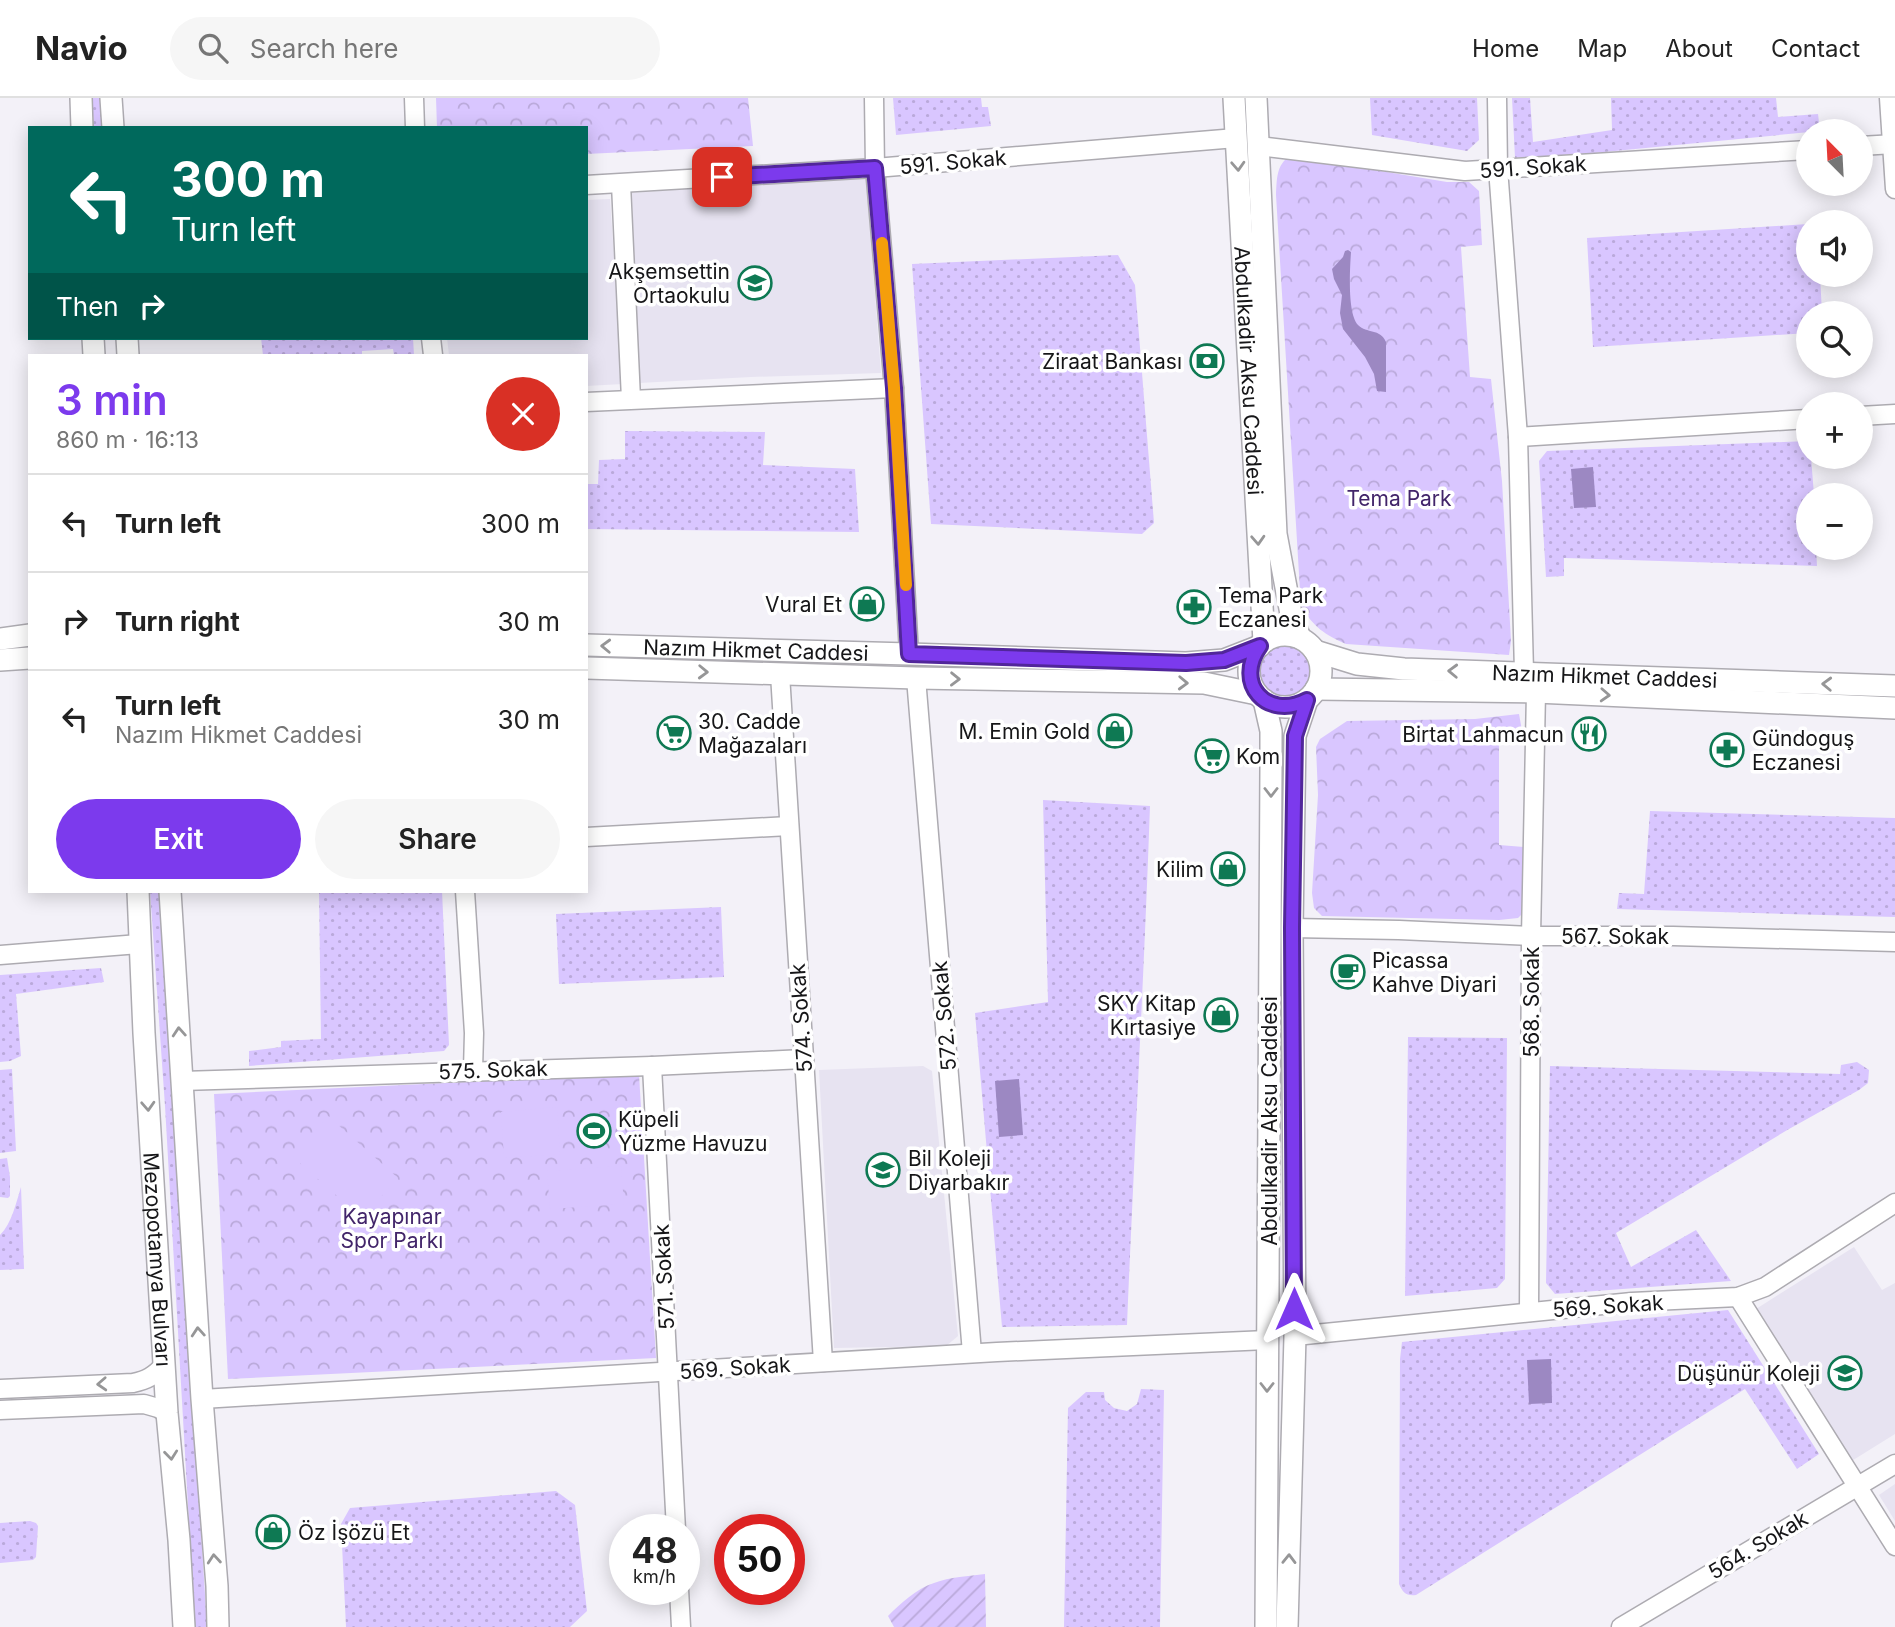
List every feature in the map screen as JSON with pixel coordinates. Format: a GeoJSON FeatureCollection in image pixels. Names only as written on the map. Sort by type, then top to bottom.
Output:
{"type":"FeatureCollection","features":[{"type":"Feature","properties":{"kind":"main road"},"geometry":{"type":"LineString","coordinates":[[80,98],[82,126]]}},
{"type":"Feature","properties":{"kind":"main road"},"geometry":{"type":"LineString","coordinates":[[111,98],[113,126]]}},
{"type":"Feature","properties":{"kind":"main road","name":"Abdulkadir Aksu Caddesi"},"geometry":{"type":"LineString","coordinates":[[1234,98],[1262,644]]}},
{"type":"Feature","properties":{"kind":"main road","name":"Abdulkadir Aksu Caddesi"},"geometry":{"type":"LineString","coordinates":[[1256,98],[1276,534],[1291,614],[1308,645]]}},
{"type":"Feature","properties":{"kind":"main road"},"geometry":{"type":"LineString","coordinates":[[0,639],[28,635]]}},
{"type":"Feature","properties":{"kind":"main road"},"geometry":{"type":"LineString","coordinates":[[1288,635],[1308,645],[1321,663],[1321,677],[1312,695],[1296,706],[1285,707],[1274,706],[1260,697],[1249,675],[1253,654],[1262,644],[1275,637],[1288,635]]}},
{"type":"Feature","properties":{"kind":"main road","name":"Nazım Hikmet Caddesi"},"geometry":{"type":"LineString","coordinates":[[588,645],[1186,663],[1224,660],[1262,644]]}},
{"type":"Feature","properties":{"kind":"main road","name":"Nazım Hikmet Caddesi"},"geometry":{"type":"LineString","coordinates":[[1308,645],[1357,664],[1392,667],[1895,686]]}},
{"type":"Feature","properties":{"kind":"main road"},"geometry":{"type":"LineString","coordinates":[[0,660],[28,658]]}},
{"type":"Feature","properties":{"kind":"main road","name":"Nazım Hikmet Caddesi"},"geometry":{"type":"LineString","coordinates":[[588,668],[1205,683],[1260,697]]}},
{"type":"Feature","properties":{"kind":"main road","name":"Nazım Hikmet Caddesi"},"geometry":{"type":"LineString","coordinates":[[1312,695],[1536,692],[1895,708]]}},
{"type":"Feature","properties":{"kind":"main road","name":"Abdulkadir Aksu Caddesi"},"geometry":{"type":"LineString","coordinates":[[1287,1627],[1295,1336],[1292,928],[1295,736],[1312,695]]}},
{"type":"Feature","properties":{"kind":"main road","name":"Abdulkadir Aksu Caddesi"},"geometry":{"type":"LineString","coordinates":[[1260,697],[1271,731],[1266,1627]]}},
{"type":"Feature","properties":{"kind":"main road","name":"Mezopotamya Bulvarı"},"geometry":{"type":"LineString","coordinates":[[138,893],[167,1413],[184,1627]]}},
{"type":"Feature","properties":{"kind":"main road"},"geometry":{"type":"LineString","coordinates":[[170,893],[218,1627]]}},
{"type":"Feature","properties":{"kind":"street"},"geometry":{"type":"LineString","coordinates":[[414,98],[415,126]]}},
{"type":"Feature","properties":{"kind":"street"},"geometry":{"type":"LineString","coordinates":[[874,98],[875,168],[894,388],[909,654]]}},
{"type":"Feature","properties":{"kind":"street"},"geometry":{"type":"LineString","coordinates":[[1497,98],[1499,169],[1518,437],[1524,672]]}},
{"type":"Feature","properties":{"kind":"street"},"geometry":{"type":"LineString","coordinates":[[1889,98],[1895,189]]}},
{"type":"Feature","properties":{"kind":"street","name":"591. Sokak"},"geometry":{"type":"LineString","coordinates":[[588,185],[875,168],[1236,138]]}},
{"type":"Feature","properties":{"kind":"street"},"geometry":{"type":"LineString","coordinates":[[1873,145],[1894,144]]}},
{"type":"Feature","properties":{"kind":"street","name":"591. Sokak"},"geometry":{"type":"LineString","coordinates":[[1259,146],[1465,171],[1796,151]]}},
{"type":"Feature","properties":{"kind":"street"},"geometry":{"type":"LineString","coordinates":[[621,184],[631,399]]}},
{"type":"Feature","properties":{"kind":"street"},"geometry":{"type":"LineString","coordinates":[[588,402],[894,388]]}},
{"type":"Feature","properties":{"kind":"street"},"geometry":{"type":"LineString","coordinates":[[1873,415],[1895,414]]}},
{"type":"Feature","properties":{"kind":"street"},"geometry":{"type":"LineString","coordinates":[[1518,437],[1796,420]]}},
{"type":"Feature","properties":{"kind":"street","name":"574. Sokak"},"geometry":{"type":"LineString","coordinates":[[780,674],[823,1362]]}},
{"type":"Feature","properties":{"kind":"street","name":"572. Sokak"},"geometry":{"type":"LineString","coordinates":[[916,678],[972,1353]]}},
{"type":"Feature","properties":{"kind":"street","name":"568. Sokak"},"geometry":{"type":"LineString","coordinates":[[1529,1312],[1531,936],[1536,692]]}},
{"type":"Feature","properties":{"kind":"street"},"geometry":{"type":"LineString","coordinates":[[588,837],[789,826]]}},
{"type":"Feature","properties":{"kind":"street"},"geometry":{"type":"LineString","coordinates":[[465,893],[474,1033],[473,1070]]}},
{"type":"Feature","properties":{"kind":"street","name":"567. Sokak"},"geometry":{"type":"LineString","coordinates":[[1292,928],[1389,929],[1531,936],[1673,936],[1895,942]]}},
{"type":"Feature","properties":{"kind":"street"},"geometry":{"type":"LineString","coordinates":[[0,955],[139,944]]}},
{"type":"Feature","properties":{"kind":"street","name":"575. Sokak"},"geometry":{"type":"LineString","coordinates":[[182,1080],[804,1059]]}},
{"type":"Feature","properties":{"kind":"street","name":"571. Sokak"},"geometry":{"type":"LineString","coordinates":[[652,1066],[675,1514]]}},
{"type":"Feature","properties":{"kind":"street","name":"569. Sokak"},"geometry":{"type":"LineString","coordinates":[[1295,1336],[1632,1302],[1738,1297],[1765,1287],[1895,1203]]}},
{"type":"Feature","properties":{"kind":"street"},"geometry":{"type":"LineString","coordinates":[[1738,1297],[1895,1546]]}},
{"type":"Feature","properties":{"kind":"street","name":"569. Sokak"},"geometry":{"type":"LineString","coordinates":[[202,1399],[972,1353],[1267,1340]]}},
{"type":"Feature","properties":{"kind":"street"},"geometry":{"type":"LineString","coordinates":[[0,1389],[133,1383],[145,1381],[164,1365]]}},
{"type":"Feature","properties":{"kind":"street"},"geometry":{"type":"LineString","coordinates":[[0,1410],[144,1404],[167,1413]]}},
{"type":"Feature","properties":{"kind":"street","name":"564. Sokak"},"geometry":{"type":"LineString","coordinates":[[1621,1627],[1895,1464]]}},
{"type":"Feature","properties":{"kind":"street"},"geometry":{"type":"LineString","coordinates":[[680,1605],[681,1627]]}},
{"type":"Feature","properties":{"kind":"shaded area","name":"Akşemsettin Ortaokulu"},"geometry":{"type":"Polygon","coordinates":[[[866,176],[881,373],[639,383],[632,193],[866,176]]]}},
{"type":"Feature","properties":{"kind":"shaded area"},"geometry":{"type":"Polygon","coordinates":[[[610,199],[623,384],[588,386],[588,354],[449,354],[447,340],[588,340],[588,200],[610,199]]]}},
{"type":"Feature","properties":{"kind":"shaded area"},"geometry":{"type":"Polygon","coordinates":[[[1348,250],[1351,252],[1350,290],[1354,319],[1362,328],[1377,333],[1386,342],[1386,392],[1377,391],[1374,374],[1365,357],[1343,329],[1340,313],[1342,295],[1332,269],[1348,250]]]}},
{"type":"Feature","properties":{"kind":"shaded area"},"geometry":{"type":"Polygon","coordinates":[[[1593,467],[1596,507],[1574,508],[1571,469],[1593,467]]]}},
{"type":"Feature","properties":{"kind":"shaded area","name":"Bil Koleji Diyarbakır"},"geometry":{"type":"Polygon","coordinates":[[[923,1066],[932,1071],[958,1336],[946,1346],[834,1348],[819,1070],[923,1066]]]}},
{"type":"Feature","properties":{"kind":"shaded area"},"geometry":{"type":"Polygon","coordinates":[[[1019,1079],[1023,1135],[999,1137],[995,1081],[1019,1079]]]}},
{"type":"Feature","properties":{"kind":"shaded area","name":"Düşünür Koleji"},"geometry":{"type":"Polygon","coordinates":[[[1854,1247],[1882,1290],[1895,1283],[1895,1434],[1850,1462],[1756,1309],[1854,1247]]]}},
{"type":"Feature","properties":{"kind":"shaded area"},"geometry":{"type":"Polygon","coordinates":[[[1551,1359],[1552,1403],[1529,1404],[1527,1360],[1551,1359]]]}},
{"type":"Feature","properties":{"kind":"shaded area"},"geometry":{"type":"Polygon","coordinates":[[[1895,1484],[1895,1521],[1879,1495],[1895,1484]]]}},
{"type":"Feature","properties":{"kind":"green space"},"geometry":{"type":"Polygon","coordinates":[[[92,98],[103,98],[105,126],[94,126],[92,98]]]}},
{"type":"Feature","properties":{"kind":"green space"},"geometry":{"type":"Polygon","coordinates":[[[436,98],[748,98],[753,146],[588,154],[588,126],[437,126],[436,98]]]}},
{"type":"Feature","properties":{"kind":"green space"},"geometry":{"type":"Polygon","coordinates":[[[893,98],[981,98],[982,107],[988,107],[991,126],[896,135],[893,98]]]}},
{"type":"Feature","properties":{"kind":"green space"},"geometry":{"type":"Polygon","coordinates":[[[1370,98],[1477,98],[1479,140],[1467,151],[1372,135],[1370,98]]]}},
{"type":"Feature","properties":{"kind":"green space"},"geometry":{"type":"Polygon","coordinates":[[[1512,98],[1530,98],[1533,142],[1612,130],[1611,98],[1776,98],[1778,117],[1818,114],[1819,119],[1796,119],[1796,133],[1515,158],[1512,98]]]}},
{"type":"Feature","properties":{"kind":"green space","name":"Tema Park"},"geometry":{"type":"Polygon","coordinates":[[[1290,156],[1447,182],[1469,182],[1479,191],[1482,245],[1461,247],[1470,377],[1491,379],[1502,481],[1511,641],[1509,655],[1346,644],[1320,630],[1301,607],[1276,195],[1280,168],[1290,156]]]}},
{"type":"Feature","properties":{"kind":"green space"},"geometry":{"type":"Polygon","coordinates":[[[1796,225],[1796,287],[1821,287],[1821,301],[1796,301],[1796,334],[1593,347],[1587,238],[1796,225]]]}},
{"type":"Feature","properties":{"kind":"green space"},"geometry":{"type":"Polygon","coordinates":[[[1118,255],[1135,285],[1154,523],[1142,534],[931,524],[912,264],[1118,255]]]}},
{"type":"Feature","properties":{"kind":"green space"},"geometry":{"type":"Polygon","coordinates":[[[261,340],[413,340],[414,354],[394,354],[393,349],[362,351],[362,354],[263,354],[261,340]]]}},
{"type":"Feature","properties":{"kind":"green space"},"geometry":{"type":"Polygon","coordinates":[[[625,431],[765,432],[763,465],[855,469],[859,532],[588,529],[588,484],[598,484],[599,460],[625,459],[625,431]]]}},
{"type":"Feature","properties":{"kind":"green space"},"geometry":{"type":"Polygon","coordinates":[[[1796,441],[1796,469],[1812,469],[1813,483],[1796,483],[1796,560],[1817,560],[1817,566],[1564,558],[1564,576],[1546,577],[1539,461],[1547,451],[1796,441]]]}},
{"type":"Feature","properties":{"kind":"green space"},"geometry":{"type":"Polygon","coordinates":[[[1280,643],[1292,643],[1302,647],[1310,655],[1314,671],[1310,687],[1302,695],[1292,699],[1280,699],[1270,695],[1262,687],[1258,677],[1258,665],[1262,655],[1270,647],[1280,643]]]}},
{"type":"Feature","properties":{"kind":"green space"},"geometry":{"type":"Polygon","coordinates":[[[1519,714],[1523,736],[1499,738],[1499,845],[1524,847],[1524,912],[1518,918],[1499,920],[1322,916],[1314,908],[1312,893],[1318,795],[1316,747],[1320,739],[1347,721],[1475,719],[1519,714]]]}},
{"type":"Feature","properties":{"kind":"green space"},"geometry":{"type":"Polygon","coordinates":[[[1043,800],[1150,806],[1127,1325],[1002,1327],[975,1013],[1048,1002],[1043,800]]]}},
{"type":"Feature","properties":{"kind":"green space"},"geometry":{"type":"Polygon","coordinates":[[[1650,811],[1895,818],[1895,917],[1617,909],[1619,893],[1644,894],[1650,811]]]}},
{"type":"Feature","properties":{"kind":"green space"},"geometry":{"type":"Polygon","coordinates":[[[150,893],[161,893],[207,1627],[195,1627],[150,893]]]}},
{"type":"Feature","properties":{"kind":"green space"},"geometry":{"type":"Polygon","coordinates":[[[319,893],[442,893],[449,1045],[444,1051],[249,1066],[249,1051],[281,1047],[281,1041],[321,1039],[319,893]]]}},
{"type":"Feature","properties":{"kind":"green space"},"geometry":{"type":"Polygon","coordinates":[[[721,907],[724,977],[559,984],[556,914],[721,907]]]}},
{"type":"Feature","properties":{"kind":"green space"},"geometry":{"type":"Polygon","coordinates":[[[101,968],[104,982],[16,994],[21,1056],[0,1062],[0,975],[101,968]]]}},
{"type":"Feature","properties":{"kind":"green space"},"geometry":{"type":"Polygon","coordinates":[[[1408,1037],[1507,1038],[1505,1279],[1497,1288],[1405,1296],[1408,1037]]]}},
{"type":"Feature","properties":{"kind":"green space"},"geometry":{"type":"Polygon","coordinates":[[[1857,1062],[1869,1070],[1868,1083],[1859,1090],[1616,1233],[1631,1267],[1696,1230],[1731,1281],[1555,1294],[1546,1283],[1550,1066],[1840,1074],[1841,1065],[1857,1062]]]}},
{"type":"Feature","properties":{"kind":"green space"},"geometry":{"type":"Polygon","coordinates":[[[12,1069],[16,1151],[0,1153],[0,1070],[12,1069]]]}},
{"type":"Feature","properties":{"kind":"green space","name":"Kayapınar Spor Parkı"},"geometry":{"type":"Polygon","coordinates":[[[639,1074],[656,1358],[228,1379],[214,1094],[639,1074]]]}},
{"type":"Feature","properties":{"kind":"green space"},"geometry":{"type":"Polygon","coordinates":[[[557,1107],[560,1154],[504,1158],[501,1112],[557,1107]]]}},
{"type":"Feature","properties":{"kind":"green space"},"geometry":{"type":"Polygon","coordinates":[[[328,1116],[398,1178],[362,1218],[293,1157],[328,1116]]]}},
{"type":"Feature","properties":{"kind":"green space"},"geometry":{"type":"Polygon","coordinates":[[[7,1158],[10,1177],[8,1198],[0,1197],[0,1159],[7,1158]]]}},
{"type":"Feature","properties":{"kind":"green space"},"geometry":{"type":"Polygon","coordinates":[[[621,1166],[624,1204],[550,1209],[547,1171],[621,1166]]]}},
{"type":"Feature","properties":{"kind":"green space"},"geometry":{"type":"Polygon","coordinates":[[[21,1187],[24,1269],[0,1270],[0,1235],[11,1219],[21,1187]]]}},
{"type":"Feature","properties":{"kind":"green space"},"geometry":{"type":"Polygon","coordinates":[[[1728,1310],[1819,1454],[1797,1469],[1745,1389],[1416,1595],[1403,1592],[1399,1584],[1402,1342],[1728,1310]]]}},
{"type":"Feature","properties":{"kind":"green space"},"geometry":{"type":"Polygon","coordinates":[[[1141,1389],[1164,1390],[1160,1627],[1064,1627],[1068,1408],[1086,1392],[1104,1392],[1105,1400],[1114,1408],[1127,1411],[1137,1404],[1141,1389]]]}},
{"type":"Feature","properties":{"kind":"green space"},"geometry":{"type":"Polygon","coordinates":[[[556,1491],[575,1505],[587,1611],[570,1627],[346,1627],[341,1524],[350,1508],[556,1491]]]}},
{"type":"Feature","properties":{"kind":"green space"},"geometry":{"type":"Polygon","coordinates":[[[30,1521],[38,1526],[36,1557],[33,1560],[0,1563],[0,1523],[30,1521]]]}},
{"type":"Feature","properties":{"kind":"green space"},"geometry":{"type":"Polygon","coordinates":[[[985,1574],[986,1627],[894,1627],[888,1616],[909,1597],[927,1586],[946,1579],[985,1574]]]}},
{"type":"Feature","properties":{"kind":"slow traffic"},"geometry":{"type":"LineString","coordinates":[[882,243],[906,585]]}},
{"type":"Feature","properties":{"kind":"place","name":"Akşemsettin Ortaokulu"},"geometry":{"type":"Point","coordinates":[755,283]}},
{"type":"Feature","properties":{"kind":"place","name":"Ziraat Bankası"},"geometry":{"type":"Point","coordinates":[1207,361]}},
{"type":"Feature","properties":{"kind":"place","name":"Vural Et"},"geometry":{"type":"Point","coordinates":[867,604]}},
{"type":"Feature","properties":{"kind":"place","name":"Tema Park Eczanesi"},"geometry":{"type":"Point","coordinates":[1194,607]}},
{"type":"Feature","properties":{"kind":"place","name":"M. Emin Gold"},"geometry":{"type":"Point","coordinates":[1115,731]}},
{"type":"Feature","properties":{"kind":"place","name":"30. Cadde Mağazaları"},"geometry":{"type":"Point","coordinates":[674,733]}},
{"type":"Feature","properties":{"kind":"place","name":"Birtat Lahmacun"},"geometry":{"type":"Point","coordinates":[1589,734]}},
{"type":"Feature","properties":{"kind":"place","name":"Gündoguş Eczanesi"},"geometry":{"type":"Point","coordinates":[1727,750]}},
{"type":"Feature","properties":{"kind":"place","name":"Kom"},"geometry":{"type":"Point","coordinates":[1212,756]}},
{"type":"Feature","properties":{"kind":"place","name":"Kilim"},"geometry":{"type":"Point","coordinates":[1228,869]}},
{"type":"Feature","properties":{"kind":"place","name":"Picassa Kahve Diyari"},"geometry":{"type":"Point","coordinates":[1348,972]}},
{"type":"Feature","properties":{"kind":"place","name":"SKY Kitap Kırtasiye"},"geometry":{"type":"Point","coordinates":[1221,1015]}},
{"type":"Feature","properties":{"kind":"place","name":"Küpeli Yüzme Havuzu"},"geometry":{"type":"Point","coordinates":[594,1131]}},
{"type":"Feature","properties":{"kind":"place","name":"Bil Koleji Diyarbakır"},"geometry":{"type":"Point","coordinates":[883,1170]}},
{"type":"Feature","properties":{"kind":"place","name":"Düşünür Koleji"},"geometry":{"type":"Point","coordinates":[1845,1373]}},
{"type":"Feature","properties":{"kind":"place","name":"Öz İşözü Et"},"geometry":{"type":"Point","coordinates":[273,1532]}},
{"type":"Feature","properties":{"kind":"route"},"geometry":{"type":"LineString","coordinates":[[722,177],[875,168],[894,388],[909,654],[1186,663],[1224,660],[1260,646],[1253,654],[1249,675],[1257,694],[1274,706],[1296,706],[1307,700],[1295,736],[1292,928],[1294,1309]]}}]}
